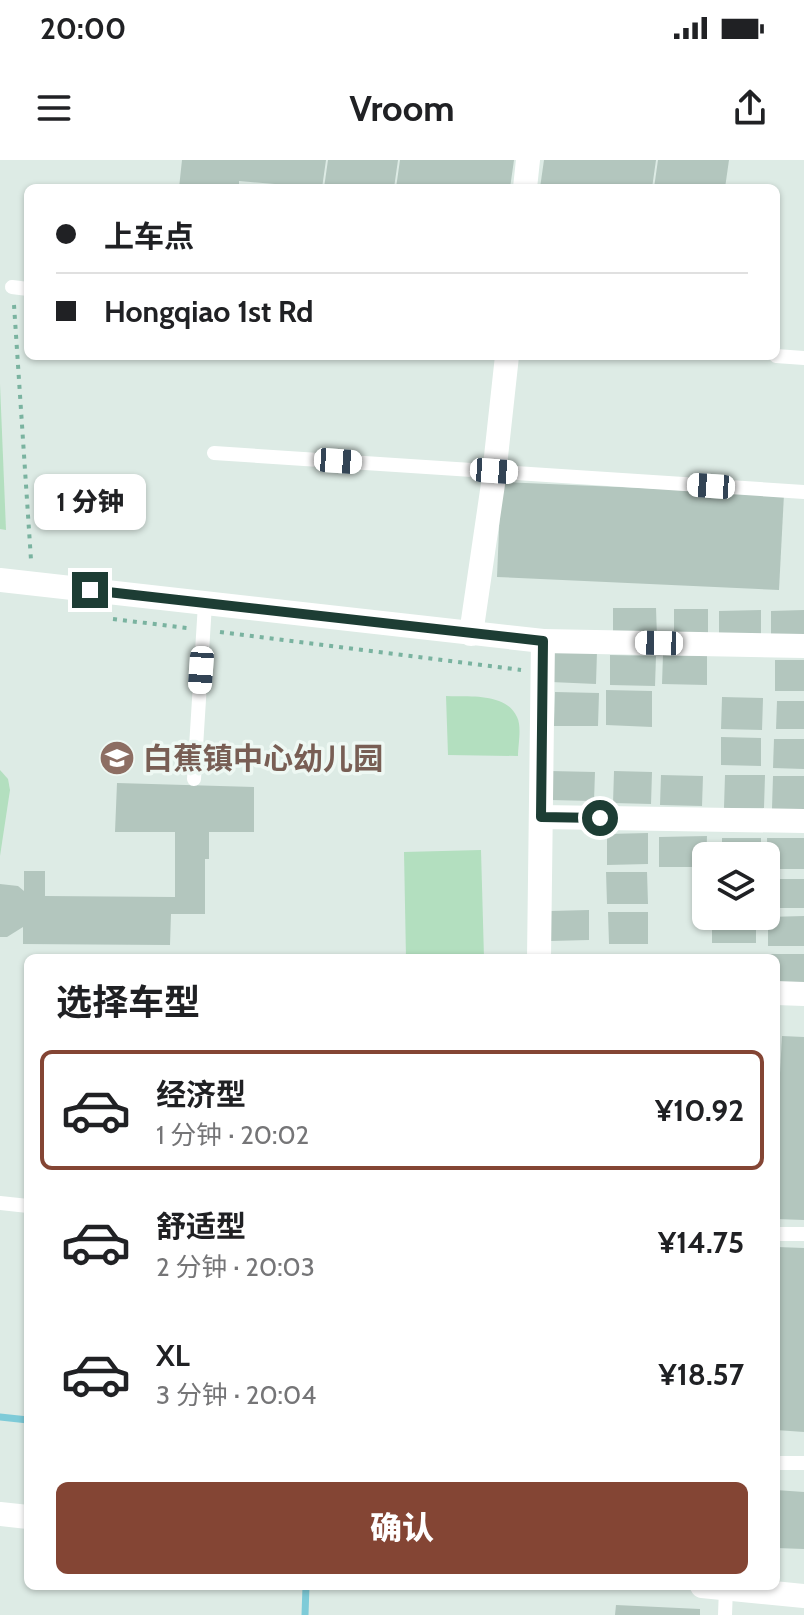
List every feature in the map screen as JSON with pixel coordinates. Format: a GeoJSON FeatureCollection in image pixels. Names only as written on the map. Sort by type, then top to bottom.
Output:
{"type":"FeatureCollection","features":[{"type":"Feature","properties":{"kind":"street"},"geometry":{"type":"LineString","coordinates":[[525,184],[528,160]]}},
{"type":"Feature","properties":{"kind":"street"},"geometry":{"type":"LineString","coordinates":[[471,634],[507,360]]}},
{"type":"Feature","properties":{"kind":"street"},"geometry":{"type":"LineString","coordinates":[[0,580],[543,641],[804,646]]}},
{"type":"Feature","properties":{"kind":"street"},"geometry":{"type":"LineString","coordinates":[[539,954],[543,641]]}},
{"type":"Feature","properties":{"kind":"street"},"geometry":{"type":"LineString","coordinates":[[541,817],[804,821]]}},
{"type":"Feature","properties":{"kind":"street"},"geometry":{"type":"LineString","coordinates":[[780,993],[804,994]]}},
{"type":"Feature","properties":{"kind":"street"},"geometry":{"type":"LineString","coordinates":[[0,1514],[24,1517]]}},
{"type":"Feature","properties":{"kind":"street"},"geometry":{"type":"LineString","coordinates":[[744,1590],[804,1596]]}},
{"type":"Feature","properties":{"kind":"lane"},"geometry":{"type":"LineString","coordinates":[[12,287],[24,288]]}},
{"type":"Feature","properties":{"kind":"lane"},"geometry":{"type":"LineString","coordinates":[[780,356],[804,358]]}},
{"type":"Feature","properties":{"kind":"lane"},"geometry":{"type":"LineString","coordinates":[[214,453],[804,492]]}},
{"type":"Feature","properties":{"kind":"lane"},"geometry":{"type":"LineString","coordinates":[[194,779],[205,604]]}},
{"type":"Feature","properties":{"kind":"lane"},"geometry":{"type":"LineString","coordinates":[[0,1203],[24,1206]]}},
{"type":"Feature","properties":{"kind":"lane"},"geometry":{"type":"LineString","coordinates":[[780,1234],[804,1234]]}},
{"type":"Feature","properties":{"kind":"lane"},"geometry":{"type":"LineString","coordinates":[[780,1463],[804,1463]]}},
{"type":"Feature","properties":{"kind":"lane"},"geometry":{"type":"LineString","coordinates":[[715,1590],[725,1615]]}},
{"type":"Feature","properties":{"kind":"path"},"geometry":{"type":"LineString","coordinates":[[12,287],[32,584]]}},
{"type":"Feature","properties":{"kind":"path"},"geometry":{"type":"LineString","coordinates":[[110,619],[543,672]]}},
{"type":"Feature","properties":{"kind":"green space"},"geometry":{"type":"Polygon","coordinates":[[[0,384],[6,530],[0,529],[0,384]]]}},
{"type":"Feature","properties":{"kind":"green space"},"geometry":{"type":"Polygon","coordinates":[[[446,696],[475,696],[504,703],[512,709],[519,726],[518,756],[448,755],[446,696]]]}},
{"type":"Feature","properties":{"kind":"green space"},"geometry":{"type":"Polygon","coordinates":[[[0,770],[8,779],[10,790],[0,856],[0,770]]]}},
{"type":"Feature","properties":{"kind":"green space"},"geometry":{"type":"Polygon","coordinates":[[[481,850],[484,954],[406,954],[404,852],[481,850]]]}},
{"type":"Feature","properties":{"kind":"building"},"geometry":{"type":"Polygon","coordinates":[[[182,160],[326,160],[323,184],[239,181],[239,184],[179,184],[182,160]]]}},
{"type":"Feature","properties":{"kind":"building"},"geometry":{"type":"Polygon","coordinates":[[[328,160],[398,160],[395,184],[325,184],[328,160]]]}},
{"type":"Feature","properties":{"kind":"building"},"geometry":{"type":"Polygon","coordinates":[[[400,160],[514,160],[511,184],[397,184],[400,160]]]}},
{"type":"Feature","properties":{"kind":"building"},"geometry":{"type":"Polygon","coordinates":[[[544,160],[656,160],[653,184],[541,184],[544,160]]]}},
{"type":"Feature","properties":{"kind":"building"},"geometry":{"type":"Polygon","coordinates":[[[658,160],[729,160],[726,184],[655,184],[658,160]]]}},
{"type":"Feature","properties":{"kind":"building"},"geometry":{"type":"Polygon","coordinates":[[[501,482],[784,494],[779,590],[497,577],[501,482]]]}},
{"type":"Feature","properties":{"kind":"building"},"geometry":{"type":"Polygon","coordinates":[[[613,608],[656,608],[657,638],[613,638],[613,608]]]}},
{"type":"Feature","properties":{"kind":"building"},"geometry":{"type":"Polygon","coordinates":[[[674,609],[708,609],[708,638],[674,639],[674,609]]]}},
{"type":"Feature","properties":{"kind":"building"},"geometry":{"type":"Polygon","coordinates":[[[761,610],[761,640],[719,640],[719,611],[761,610]]]}},
{"type":"Feature","properties":{"kind":"building"},"geometry":{"type":"Polygon","coordinates":[[[804,610],[804,641],[771,641],[771,611],[804,610]]]}},
{"type":"Feature","properties":{"kind":"building"},"geometry":{"type":"Polygon","coordinates":[[[552,650],[597,651],[596,684],[551,682],[552,650]]]}},
{"type":"Feature","properties":{"kind":"building"},"geometry":{"type":"Polygon","coordinates":[[[610,655],[656,656],[655,686],[610,685],[610,655]]]}},
{"type":"Feature","properties":{"kind":"building"},"geometry":{"type":"Polygon","coordinates":[[[663,655],[707,656],[707,685],[662,684],[663,655]]]}},
{"type":"Feature","properties":{"kind":"building"},"geometry":{"type":"Polygon","coordinates":[[[775,660],[804,660],[804,691],[775,691],[775,660]]]}},
{"type":"Feature","properties":{"kind":"building"},"geometry":{"type":"Polygon","coordinates":[[[606,690],[652,691],[652,727],[606,725],[606,690]]]}},
{"type":"Feature","properties":{"kind":"building"},"geometry":{"type":"Polygon","coordinates":[[[555,692],[599,693],[598,726],[554,726],[555,692]]]}},
{"type":"Feature","properties":{"kind":"building"},"geometry":{"type":"Polygon","coordinates":[[[722,697],[763,698],[762,730],[721,729],[722,697]]]}},
{"type":"Feature","properties":{"kind":"building"},"geometry":{"type":"Polygon","coordinates":[[[777,701],[804,701],[804,729],[776,729],[777,701]]]}},
{"type":"Feature","properties":{"kind":"building"},"geometry":{"type":"Polygon","coordinates":[[[721,737],[761,738],[761,766],[721,765],[721,737]]]}},
{"type":"Feature","properties":{"kind":"building"},"geometry":{"type":"Polygon","coordinates":[[[774,739],[804,739],[804,769],[773,768],[774,739]]]}},
{"type":"Feature","properties":{"kind":"building"},"geometry":{"type":"Polygon","coordinates":[[[209,748],[234,750],[232,767],[207,765],[209,748]]]}},
{"type":"Feature","properties":{"kind":"building"},"geometry":{"type":"Polygon","coordinates":[[[550,771],[595,772],[594,801],[550,800],[550,771]]]}},
{"type":"Feature","properties":{"kind":"building"},"geometry":{"type":"Polygon","coordinates":[[[614,771],[652,772],[651,804],[613,803],[614,771]]]}},
{"type":"Feature","properties":{"kind":"building"},"geometry":{"type":"Polygon","coordinates":[[[661,775],[703,776],[702,806],[660,805],[661,775]]]}},
{"type":"Feature","properties":{"kind":"building"},"geometry":{"type":"Polygon","coordinates":[[[725,775],[765,775],[764,808],[724,808],[725,775]]]}},
{"type":"Feature","properties":{"kind":"building"},"geometry":{"type":"Polygon","coordinates":[[[773,776],[804,776],[804,810],[772,809],[773,776]]]}},
{"type":"Feature","properties":{"kind":"building"},"geometry":{"type":"Polygon","coordinates":[[[117,783],[254,787],[254,832],[209,832],[209,859],[205,859],[205,914],[171,914],[170,945],[23,944],[23,927],[7,937],[0,937],[0,884],[18,886],[24,891],[24,871],[45,871],[45,896],[175,897],[175,832],[115,832],[117,783]]]}},
{"type":"Feature","properties":{"kind":"building"},"geometry":{"type":"Polygon","coordinates":[[[648,833],[648,864],[607,865],[607,834],[648,833]]]}},
{"type":"Feature","properties":{"kind":"building"},"geometry":{"type":"Polygon","coordinates":[[[707,836],[707,842],[692,842],[692,867],[659,867],[659,837],[707,836]]]}},
{"type":"Feature","properties":{"kind":"building"},"geometry":{"type":"Polygon","coordinates":[[[722,838],[761,838],[761,842],[722,842],[722,838]]]}},
{"type":"Feature","properties":{"kind":"building"},"geometry":{"type":"Polygon","coordinates":[[[767,838],[804,838],[804,869],[780,869],[780,842],[767,842],[767,838]]]}},
{"type":"Feature","properties":{"kind":"building"},"geometry":{"type":"Polygon","coordinates":[[[606,872],[647,872],[648,904],[607,904],[606,872]]]}},
{"type":"Feature","properties":{"kind":"building"},"geometry":{"type":"Polygon","coordinates":[[[780,879],[804,879],[804,908],[780,908],[780,879]]]}},
{"type":"Feature","properties":{"kind":"building"},"geometry":{"type":"Polygon","coordinates":[[[589,910],[589,940],[550,941],[550,911],[589,910]]]}},
{"type":"Feature","properties":{"kind":"building"},"geometry":{"type":"Polygon","coordinates":[[[608,912],[648,912],[648,944],[609,944],[608,912]]]}},
{"type":"Feature","properties":{"kind":"building"},"geometry":{"type":"Polygon","coordinates":[[[804,916],[804,946],[768,946],[768,930],[780,930],[780,917],[804,916]]]}},
{"type":"Feature","properties":{"kind":"building"},"geometry":{"type":"Polygon","coordinates":[[[712,930],[756,930],[756,943],[712,943],[712,930]]]}},
{"type":"Feature","properties":{"kind":"building"},"geometry":{"type":"Polygon","coordinates":[[[780,954],[804,954],[804,992],[780,992],[780,954]]]}},
{"type":"Feature","properties":{"kind":"building"},"geometry":{"type":"Polygon","coordinates":[[[782,1036],[804,1037],[804,1220],[780,1219],[782,1036]]]}},
{"type":"Feature","properties":{"kind":"building"},"geometry":{"type":"Polygon","coordinates":[[[780,1247],[804,1248],[804,1432],[780,1430],[780,1247]]]}},
{"type":"Feature","properties":{"kind":"building"},"geometry":{"type":"Polygon","coordinates":[[[780,1490],[804,1492],[804,1549],[780,1548],[780,1490]]]}},
{"type":"Feature","properties":{"kind":"building"},"geometry":{"type":"Polygon","coordinates":[[[616,1605],[700,1609],[700,1615],[615,1615],[616,1605]]]}},
{"type":"Feature","properties":{"kind":"waterway"},"geometry":{"type":"LineString","coordinates":[[0,1417],[24,1420]]}},
{"type":"Feature","properties":{"kind":"waterway"},"geometry":{"type":"LineString","coordinates":[[305,1615],[306,1590]]}},
{"type":"Feature","properties":{"kind":"place","name":"白蕉镇中心幼儿园"},"geometry":{"type":"Point","coordinates":[117,758]}},
{"type":"Feature","properties":{"kind":"route"},"geometry":{"type":"LineString","coordinates":[[90,590],[543,641],[541,817],[600,818]]}}]}
